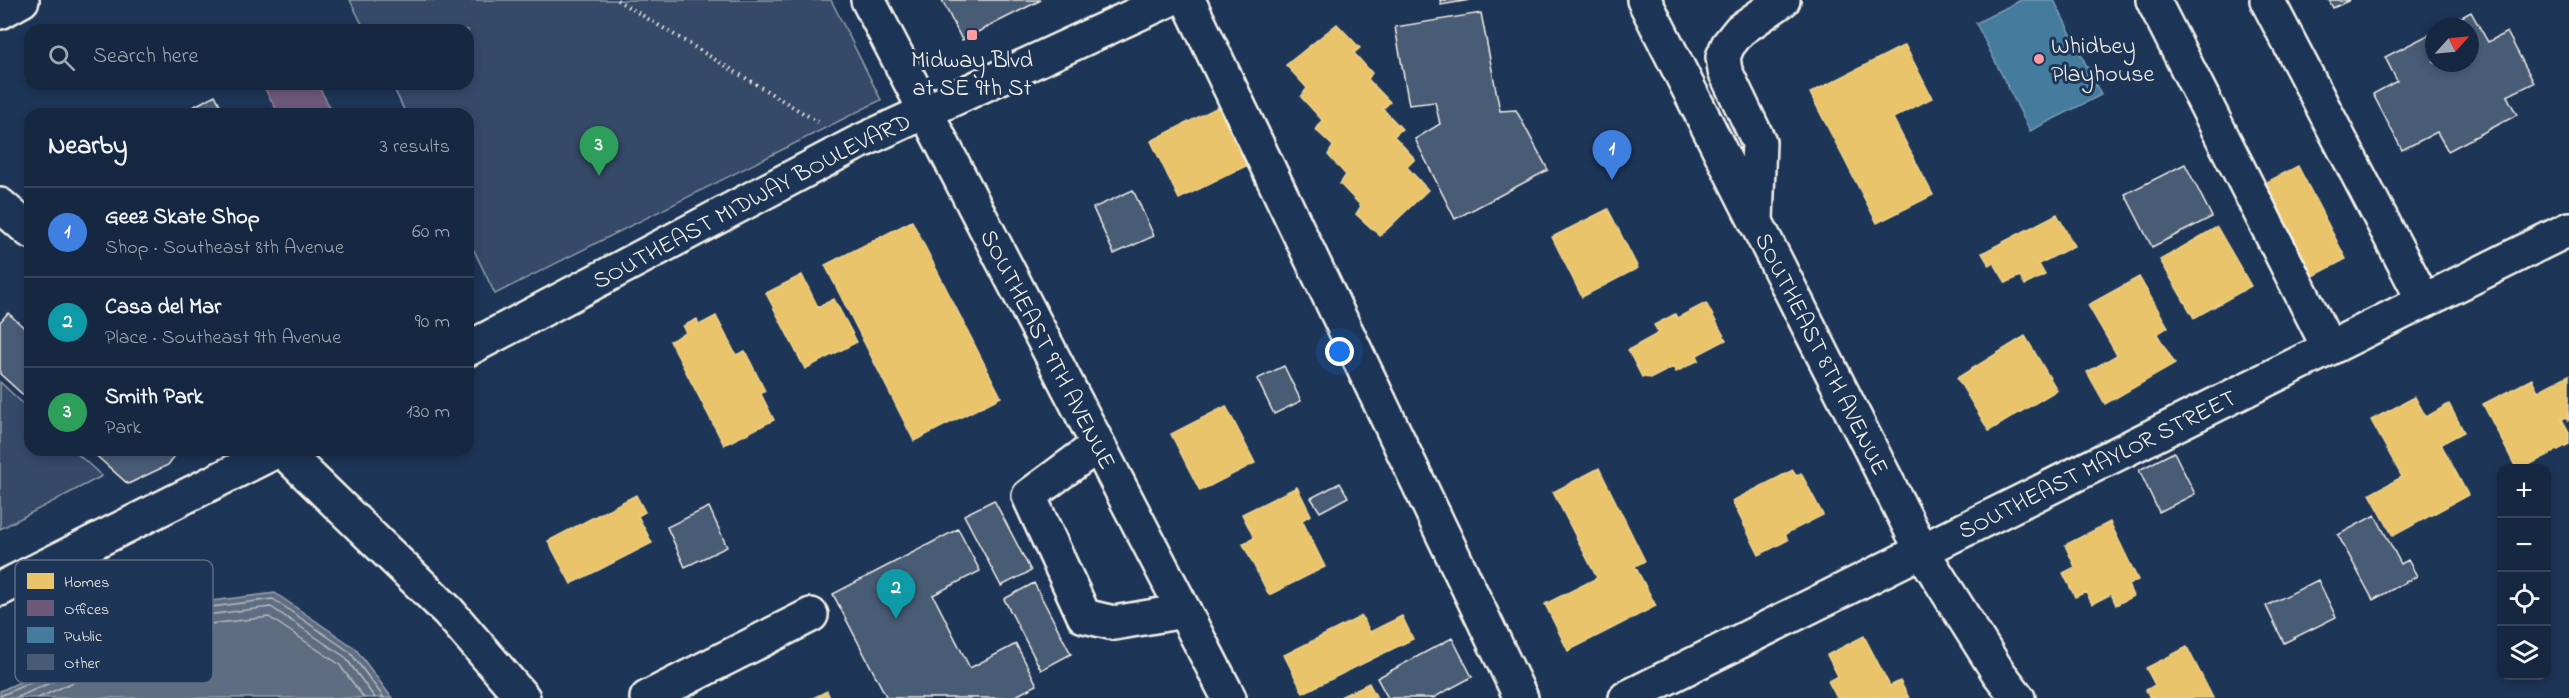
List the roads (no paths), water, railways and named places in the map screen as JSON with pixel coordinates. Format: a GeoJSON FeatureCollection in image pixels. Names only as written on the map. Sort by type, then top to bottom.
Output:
{"type":"FeatureCollection","features":[{"type":"Feature","properties":{"kind":"street"},"geometry":{"type":"LineString","coordinates":[[0,12],[21,0]]}},
{"type":"Feature","properties":{"kind":"street","name":"SOUTHEAST 9TH AVENUE"},"geometry":{"type":"LineString","coordinates":[[868,0],[1229,698]]}},
{"type":"Feature","properties":{"kind":"street","name":"SOUTHEAST MIDWAY BOULEVARD"},"geometry":{"type":"LineString","coordinates":[[474,346],[855,144],[1168,0]]}},
{"type":"Feature","properties":{"kind":"street"},"geometry":{"type":"LineString","coordinates":[[1188,0],[1521,698]]}},
{"type":"Feature","properties":{"kind":"street","name":"SOUTHEAST 8TH AVENUE"},"geometry":{"type":"LineString","coordinates":[[1644,0],[1922,550],[1998,672],[2018,698]]}},
{"type":"Feature","properties":{"kind":"street"},"geometry":{"type":"LineString","coordinates":[[1756,222],[1759,142],[1725,71],[1723,57],[1728,45],[1740,30],[1783,0]]}},
{"type":"Feature","properties":{"kind":"street"},"geometry":{"type":"LineString","coordinates":[[2153,0],[2329,348]]}},
{"type":"Feature","properties":{"kind":"street"},"geometry":{"type":"LineString","coordinates":[[2267,0],[2424,301]]}},
{"type":"Feature","properties":{"kind":"street"},"geometry":{"type":"LineString","coordinates":[[0,205],[24,226]]}},
{"type":"Feature","properties":{"kind":"street","name":"SOUTHEAST MAYLOR STREET"},"geometry":{"type":"LineString","coordinates":[[1626,698],[2569,229]]}},
{"type":"Feature","properties":{"kind":"street"},"geometry":{"type":"LineString","coordinates":[[1098,445],[1029,496],[1084,616],[1114,623],[1184,611]]}},
{"type":"Feature","properties":{"kind":"street"},"geometry":{"type":"LineString","coordinates":[[58,560],[268,456]]}},
{"type":"Feature","properties":{"kind":"street"},"geometry":{"type":"LineString","coordinates":[[286,456],[448,610],[523,698]]}},
{"type":"Feature","properties":{"kind":"street"},"geometry":{"type":"LineString","coordinates":[[0,589],[15,582]]}},
{"type":"Feature","properties":{"kind":"street"},"geometry":{"type":"LineString","coordinates":[[647,698],[811,615]]}},
{"type":"Feature","properties":{"kind":"water"},"geometry":{"type":"Polygon","coordinates":[[[275,593],[355,648],[392,698],[0,698],[0,691],[18,683],[213,683],[213,601],[275,593]]]}},
{"type":"Feature","properties":{"kind":"place","name":"Midway Blvd at SE 9th St"},"geometry":{"type":"Point","coordinates":[972,35]}},
{"type":"Feature","properties":{"kind":"place","name":"Whidbey Playhouse"},"geometry":{"type":"Point","coordinates":[2039,59]}},
{"type":"Feature","properties":{"kind":"place","name":"Smith Park"},"geometry":{"type":"Point","coordinates":[599,176]}},
{"type":"Feature","properties":{"kind":"place","name":"Geez Skate Shop"},"geometry":{"type":"Point","coordinates":[1612,180]}},
{"type":"Feature","properties":{"kind":"place","name":"Casa del Mar"},"geometry":{"type":"Point","coordinates":[896,619]}}]}
